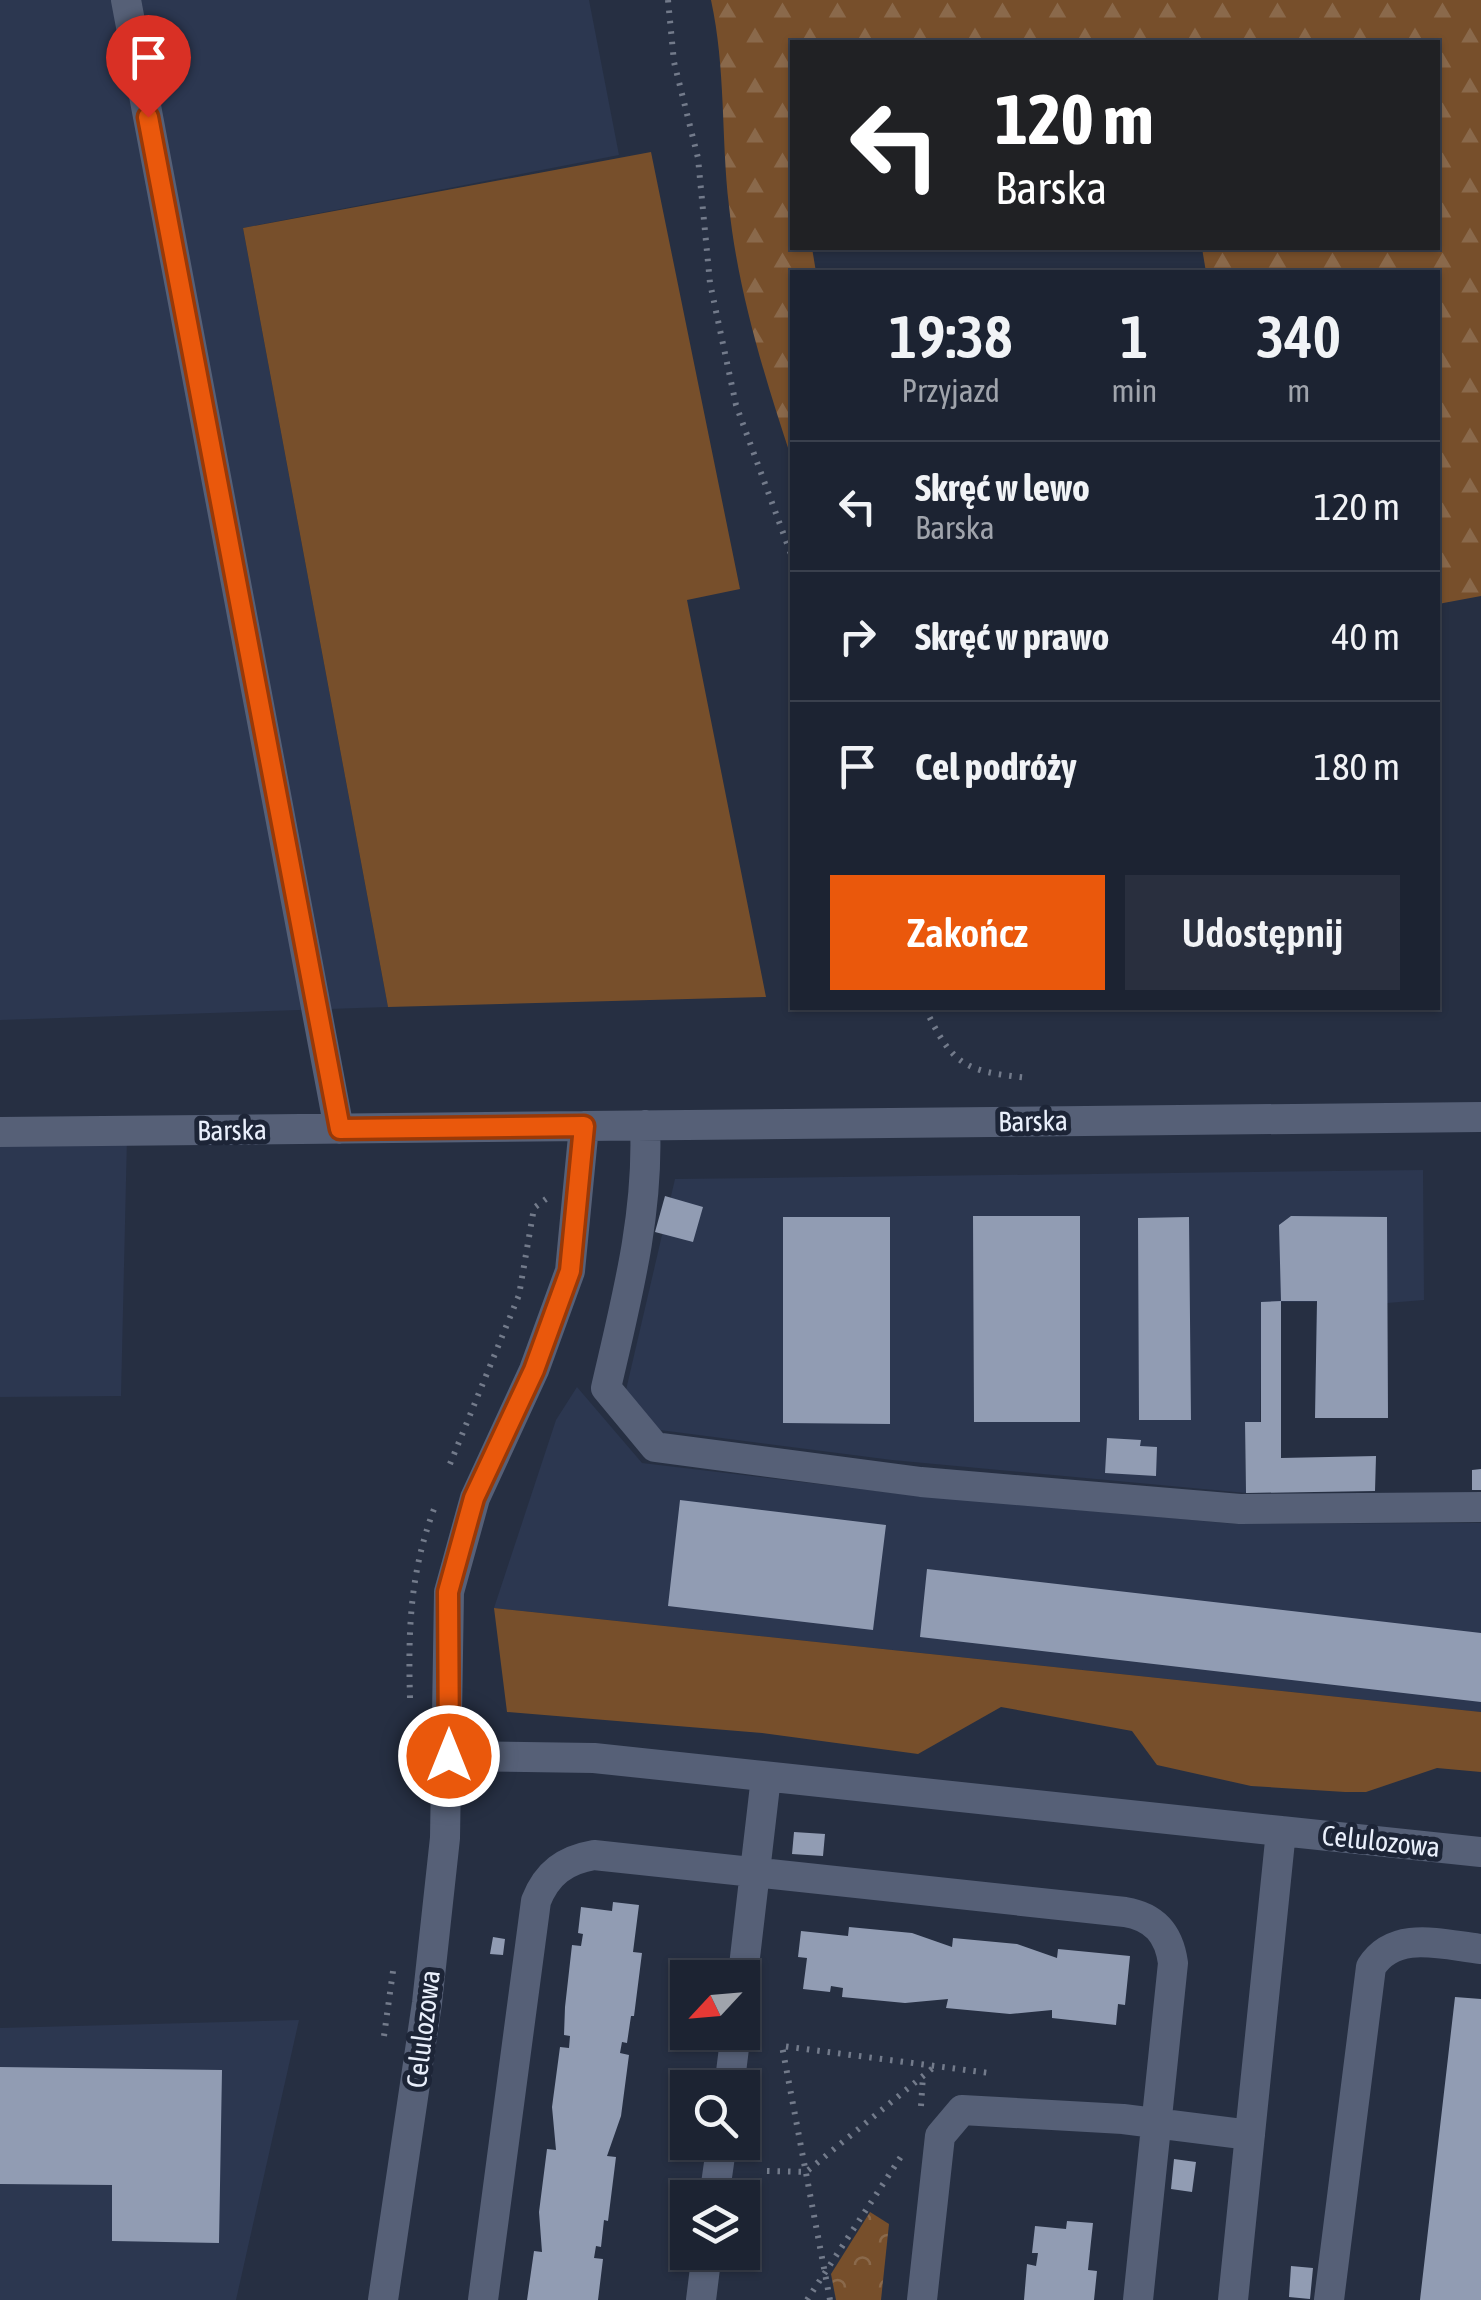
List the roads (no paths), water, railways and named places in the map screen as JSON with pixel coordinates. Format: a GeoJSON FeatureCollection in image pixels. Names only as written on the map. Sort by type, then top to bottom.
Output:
{"type":"FeatureCollection","features":[{"type":"Feature","properties":{"kind":"street"},"geometry":{"type":"LineString","coordinates":[[126,0],[340,1129]]}},
{"type":"Feature","properties":{"kind":"street","name":"Barska"},"geometry":{"type":"LineString","coordinates":[[0,1132],[1481,1117]]}},
{"type":"Feature","properties":{"kind":"street"},"geometry":{"type":"LineString","coordinates":[[645,1125],[647,1180],[632,1276],[606,1388],[654,1448],[921,1482],[1240,1509],[1481,1507]]}},
{"type":"Feature","properties":{"kind":"street"},"geometry":{"type":"LineString","coordinates":[[449,1756],[448,1592],[474,1498],[534,1370],[570,1271],[584,1126]]}},
{"type":"Feature","properties":{"kind":"street","name":"Celulozowa"},"geometry":{"type":"LineString","coordinates":[[383,2300],[427,2003],[449,1756],[594,1758],[1481,1852]]}},
{"type":"Feature","properties":{"kind":"street"},"geometry":{"type":"LineString","coordinates":[[745,1960],[766,1777]]}},
{"type":"Feature","properties":{"kind":"street"},"geometry":{"type":"LineString","coordinates":[[1233,2300],[1281,1831]]}},
{"type":"Feature","properties":{"kind":"street"},"geometry":{"type":"LineString","coordinates":[[483,2300],[536,1901],[541,1887],[566,1863],[594,1855],[1125,1912],[1152,1921],[1164,1932],[1174,1963],[1138,2300]]}},
{"type":"Feature","properties":{"kind":"street"},"geometry":{"type":"LineString","coordinates":[[1329,2300],[1371,1967],[1386,1949],[1407,1942],[1481,1948]]}},
{"type":"Feature","properties":{"kind":"street"},"geometry":{"type":"LineString","coordinates":[[922,2300],[940,2136],[952,2117],[962,2110],[984,2108],[1157,2122],[1250,2135]]}},
{"type":"Feature","properties":{"kind":"street"},"geometry":{"type":"LineString","coordinates":[[701,2300],[705,2270]]}}]}
